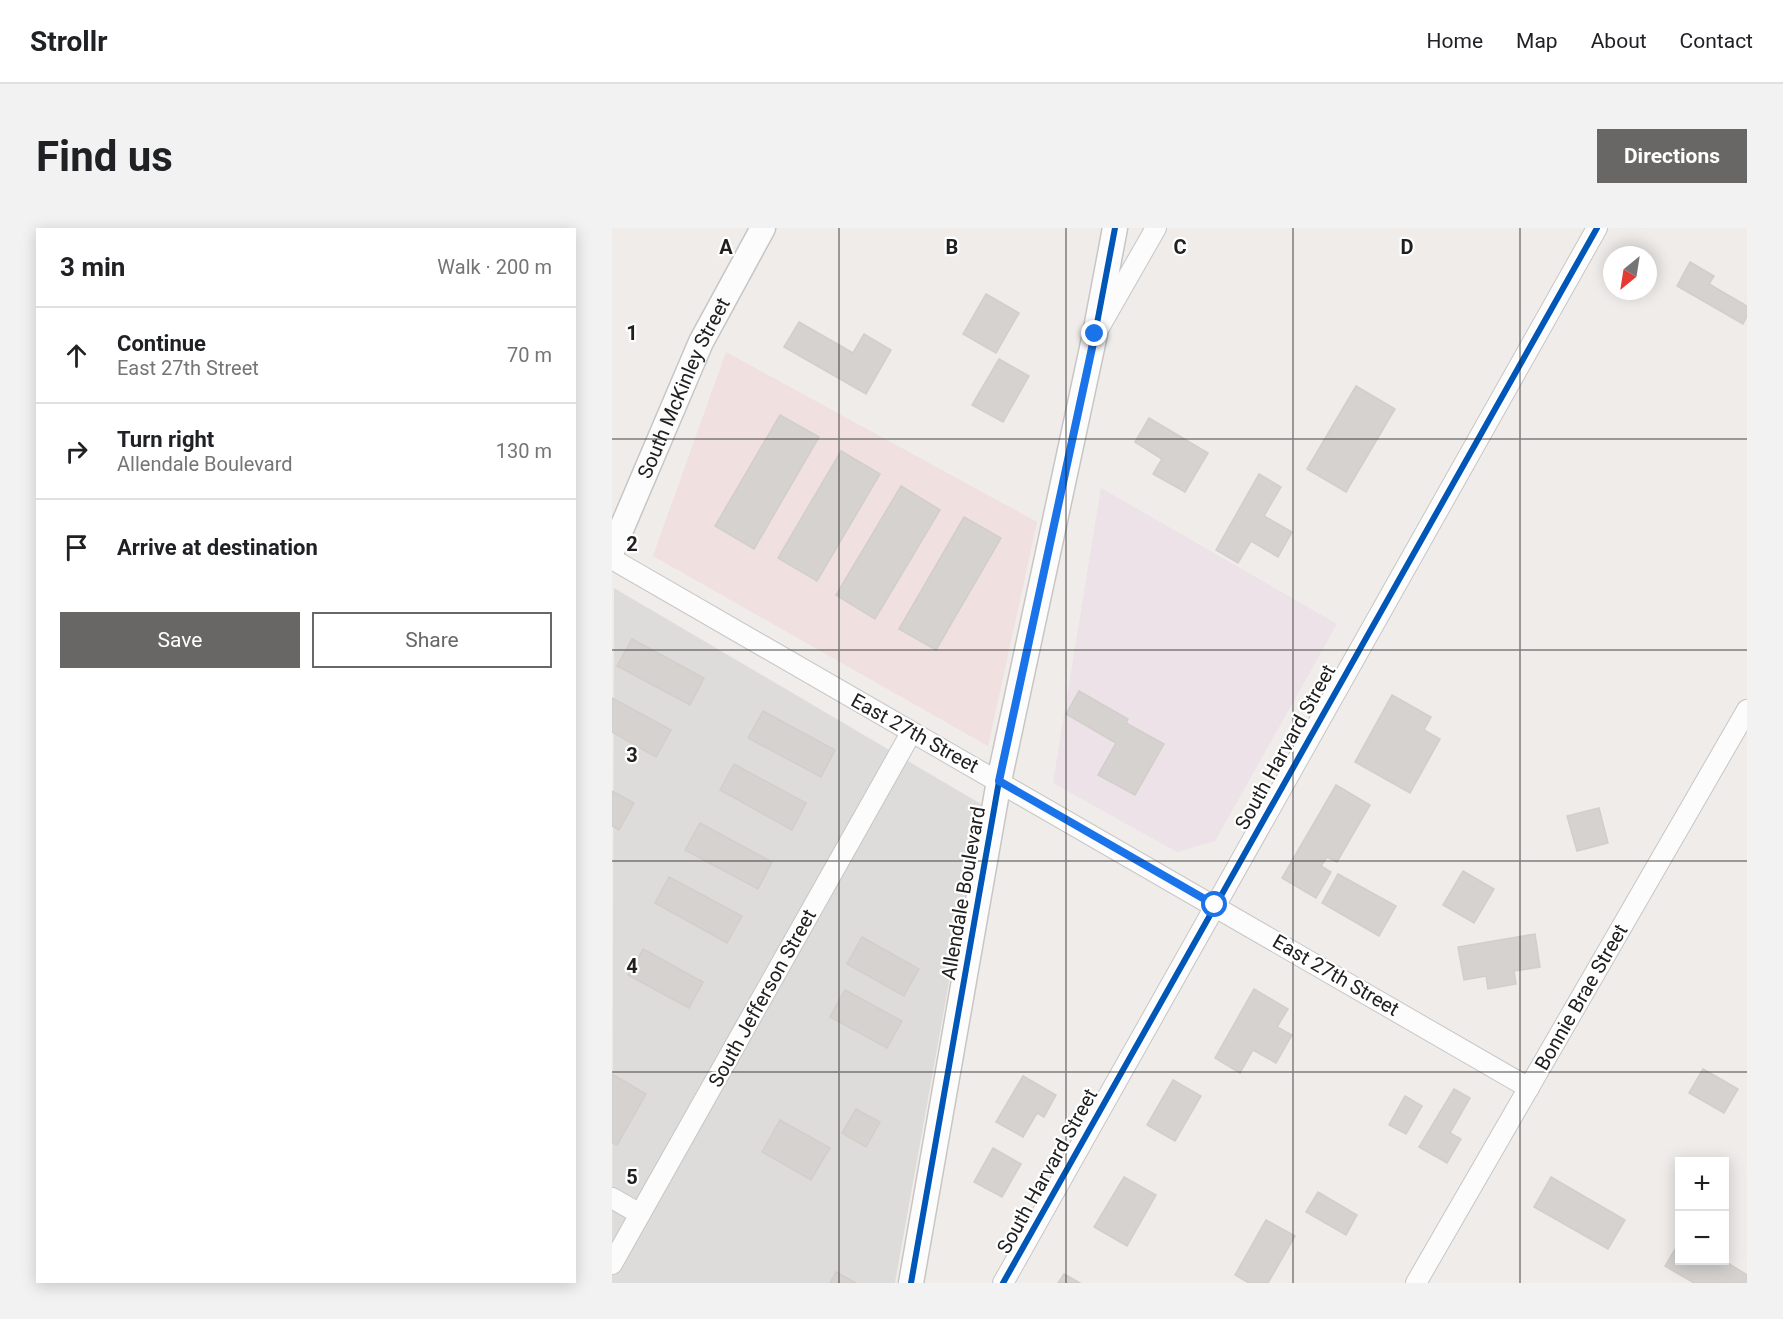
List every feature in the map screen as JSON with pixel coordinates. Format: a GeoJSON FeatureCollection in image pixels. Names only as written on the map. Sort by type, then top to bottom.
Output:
{"type":"FeatureCollection","features":[{"type":"Feature","properties":{"kind":"street","name":"South McKinley Street"},"geometry":{"type":"LineString","coordinates":[[612,551],[636,500],[701,342],[762,228]]}},
{"type":"Feature","properties":{"kind":"street","name":"Allendale Boulevard"},"geometry":{"type":"LineString","coordinates":[[911,1283],[999,781],[1095,334],[1115,228]]}},
{"type":"Feature","properties":{"kind":"street"},"geometry":{"type":"LineString","coordinates":[[1095,334],[1156,228]]}},
{"type":"Feature","properties":{"kind":"street","name":"South Harvard Street"},"geometry":{"type":"LineString","coordinates":[[1003,1283],[1597,228]]}},
{"type":"Feature","properties":{"kind":"street","name":"East 27th Street"},"geometry":{"type":"LineString","coordinates":[[612,559],[1529,1088]]}},
{"type":"Feature","properties":{"kind":"street","name":"Bonnie Brae Street"},"geometry":{"type":"LineString","coordinates":[[1416,1283],[1747,710]]}},
{"type":"Feature","properties":{"kind":"street","name":"South Jefferson Street"},"geometry":{"type":"LineString","coordinates":[[612,1264],[911,733]]}},
{"type":"Feature","properties":{"kind":"street"},"geometry":{"type":"LineString","coordinates":[[612,1198],[640,1214]]}},
{"type":"Feature","properties":{"kind":"shaded area"},"geometry":{"type":"Polygon","coordinates":[[[726,352],[1037,522],[988,746],[653,556],[726,352]]]}},
{"type":"Feature","properties":{"kind":"shaded area"},"geometry":{"type":"Polygon","coordinates":[[[1101,488],[1337,624],[1215,841],[1177,852],[1053,783],[1101,488]]]}},
{"type":"Feature","properties":{"kind":"shaded area"},"geometry":{"type":"Polygon","coordinates":[[[614,588],[981,804],[895,1283],[612,1283],[614,588]]]}},
{"type":"Feature","properties":{"kind":"building"},"geometry":{"type":"Polygon","coordinates":[[[1690,262],[1714,276],[1709,284],[1747,306],[1747,316],[1743,324],[1677,286],[1690,262]]]}},
{"type":"Feature","properties":{"kind":"building"},"geometry":{"type":"Polygon","coordinates":[[[986,294],[1019,313],[996,353],[963,334],[986,294]]]}},
{"type":"Feature","properties":{"kind":"building"},"geometry":{"type":"Polygon","coordinates":[[[799,322],[853,353],[864,334],[891,350],[866,394],[784,347],[799,322]]]}},
{"type":"Feature","properties":{"kind":"building"},"geometry":{"type":"Polygon","coordinates":[[[999,359],[1029,376],[1003,422],[972,405],[999,359]]]}},
{"type":"Feature","properties":{"kind":"building"},"geometry":{"type":"Polygon","coordinates":[[[1356,386],[1395,409],[1346,492],[1307,469],[1356,386]]]}},
{"type":"Feature","properties":{"kind":"building"},"geometry":{"type":"Polygon","coordinates":[[[780,415],[819,437],[754,549],[715,526],[780,415]]]}},
{"type":"Feature","properties":{"kind":"building"},"geometry":{"type":"Polygon","coordinates":[[[1149,418],[1208,453],[1185,492],[1153,474],[1162,459],[1135,442],[1149,418]]]}},
{"type":"Feature","properties":{"kind":"building"},"geometry":{"type":"Polygon","coordinates":[[[841,451],[880,474],[817,581],[778,558],[841,451]]]}},
{"type":"Feature","properties":{"kind":"building"},"geometry":{"type":"Polygon","coordinates":[[[1259,474],[1281,487],[1264,516],[1292,532],[1278,557],[1251,541],[1238,563],[1216,550],[1259,474]]]}},
{"type":"Feature","properties":{"kind":"building"},"geometry":{"type":"Polygon","coordinates":[[[901,486],[940,510],[875,619],[836,595],[901,486]]]}},
{"type":"Feature","properties":{"kind":"building"},"geometry":{"type":"Polygon","coordinates":[[[964,517],[1001,538],[936,650],[899,629],[964,517]]]}},
{"type":"Feature","properties":{"kind":"building"},"geometry":{"type":"Polygon","coordinates":[[[632,639],[704,678],[690,705],[617,666],[632,639]]]}},
{"type":"Feature","properties":{"kind":"building"},"geometry":{"type":"Polygon","coordinates":[[[1079,691],[1128,719],[1126,723],[1164,744],[1135,795],[1098,775],[1116,743],[1066,714],[1079,691]]]}},
{"type":"Feature","properties":{"kind":"building"},"geometry":{"type":"Polygon","coordinates":[[[1392,695],[1431,717],[1424,730],[1440,739],[1410,793],[1355,762],[1392,695]]]}},
{"type":"Feature","properties":{"kind":"building"},"geometry":{"type":"Polygon","coordinates":[[[612,698],[671,730],[656,757],[612,732],[612,698]]]}},
{"type":"Feature","properties":{"kind":"building"},"geometry":{"type":"Polygon","coordinates":[[[763,711],[835,750],[821,777],[748,738],[763,711]]]}},
{"type":"Feature","properties":{"kind":"building"},"geometry":{"type":"Polygon","coordinates":[[[734,764],[806,803],[792,830],[720,790],[734,764]]]}},
{"type":"Feature","properties":{"kind":"building"},"geometry":{"type":"Polygon","coordinates":[[[1336,785],[1370,805],[1337,862],[1327,857],[1321,866],[1331,872],[1316,898],[1282,878],[1336,785]]]}},
{"type":"Feature","properties":{"kind":"building"},"geometry":{"type":"Polygon","coordinates":[[[612,791],[634,803],[619,830],[612,826],[612,791]]]}},
{"type":"Feature","properties":{"kind":"building"},"geometry":{"type":"Polygon","coordinates":[[[1599,808],[1608,843],[1577,851],[1567,816],[1599,808]]]}},
{"type":"Feature","properties":{"kind":"building"},"geometry":{"type":"Polygon","coordinates":[[[700,823],[772,862],[758,889],[685,850],[700,823]]]}},
{"type":"Feature","properties":{"kind":"building"},"geometry":{"type":"Polygon","coordinates":[[[1463,871],[1494,889],[1474,923],[1443,905],[1463,871]]]}},
{"type":"Feature","properties":{"kind":"building"},"geometry":{"type":"Polygon","coordinates":[[[1338,874],[1396,906],[1379,936],[1322,903],[1338,874]]]}},
{"type":"Feature","properties":{"kind":"building"},"geometry":{"type":"Polygon","coordinates":[[[669,877],[742,916],[727,943],[655,903],[669,877]]]}},
{"type":"Feature","properties":{"kind":"building"},"geometry":{"type":"Polygon","coordinates":[[[1535,934],[1540,967],[1514,971],[1516,984],[1488,989],[1486,976],[1464,980],[1458,947],[1535,934]]]}},
{"type":"Feature","properties":{"kind":"building"},"geometry":{"type":"Polygon","coordinates":[[[862,937],[919,969],[904,996],[847,964],[862,937]]]}},
{"type":"Feature","properties":{"kind":"building"},"geometry":{"type":"Polygon","coordinates":[[[643,949],[703,982],[689,1008],[628,975],[643,949]]]}},
{"type":"Feature","properties":{"kind":"building"},"geometry":{"type":"Polygon","coordinates":[[[1254,989],[1288,1009],[1277,1027],[1292,1035],[1276,1063],[1253,1050],[1240,1073],[1215,1058],[1254,989]]]}},
{"type":"Feature","properties":{"kind":"building"},"geometry":{"type":"Polygon","coordinates":[[[845,990],[902,1021],[887,1048],[830,1017],[845,990]]]}},
{"type":"Feature","properties":{"kind":"building"},"geometry":{"type":"Polygon","coordinates":[[[1703,1069],[1738,1089],[1724,1113],[1689,1093],[1703,1069]]]}},
{"type":"Feature","properties":{"kind":"building"},"geometry":{"type":"Polygon","coordinates":[[[612,1074],[646,1094],[617,1145],[612,1143],[612,1074]]]}},
{"type":"Feature","properties":{"kind":"building"},"geometry":{"type":"Polygon","coordinates":[[[1023,1076],[1056,1095],[1044,1117],[1037,1113],[1023,1137],[996,1122],[1023,1076]]]}},
{"type":"Feature","properties":{"kind":"building"},"geometry":{"type":"Polygon","coordinates":[[[1173,1080],[1201,1096],[1175,1141],[1147,1125],[1173,1080]]]}},
{"type":"Feature","properties":{"kind":"building"},"geometry":{"type":"Polygon","coordinates":[[[1454,1089],[1470,1098],[1450,1133],[1461,1139],[1447,1163],[1419,1147],[1454,1089]]]}},
{"type":"Feature","properties":{"kind":"building"},"geometry":{"type":"Polygon","coordinates":[[[1405,1096],[1422,1106],[1406,1134],[1389,1125],[1405,1096]]]}},
{"type":"Feature","properties":{"kind":"building"},"geometry":{"type":"Polygon","coordinates":[[[856,1109],[880,1122],[866,1147],[842,1133],[856,1109]]]}},
{"type":"Feature","properties":{"kind":"building"},"geometry":{"type":"Polygon","coordinates":[[[780,1120],[830,1148],[811,1180],[762,1152],[780,1120]]]}},
{"type":"Feature","properties":{"kind":"building"},"geometry":{"type":"Polygon","coordinates":[[[993,1148],[1021,1164],[1002,1197],[974,1182],[993,1148]]]}},
{"type":"Feature","properties":{"kind":"building"},"geometry":{"type":"Polygon","coordinates":[[[1124,1177],[1156,1195],[1127,1246],[1094,1227],[1124,1177]]]}},
{"type":"Feature","properties":{"kind":"building"},"geometry":{"type":"Polygon","coordinates":[[[1551,1177],[1625,1220],[1608,1249],[1534,1207],[1551,1177]]]}},
{"type":"Feature","properties":{"kind":"building"},"geometry":{"type":"Polygon","coordinates":[[[1318,1192],[1357,1215],[1346,1235],[1306,1212],[1318,1192]]]}},
{"type":"Feature","properties":{"kind":"building"},"geometry":{"type":"Polygon","coordinates":[[[1266,1220],[1295,1236],[1268,1283],[1249,1283],[1235,1275],[1266,1220]]]}},
{"type":"Feature","properties":{"kind":"building"},"geometry":{"type":"Polygon","coordinates":[[[1675,1249],[1675,1265],[1729,1264],[1747,1275],[1747,1283],[1694,1283],[1665,1266],[1675,1249]]]}},
{"type":"Feature","properties":{"kind":"building"},"geometry":{"type":"Polygon","coordinates":[[[836,1272],[856,1283],[830,1283],[836,1272]]]}},
{"type":"Feature","properties":{"kind":"building"},"geometry":{"type":"Polygon","coordinates":[[[1064,1274],[1080,1283],[1058,1283],[1064,1274]]]}},
{"type":"Feature","properties":{"kind":"cycle path"},"geometry":{"type":"LineString","coordinates":[[911,1283],[999,781],[1095,334],[1115,228]]}},
{"type":"Feature","properties":{"kind":"cycle path"},"geometry":{"type":"LineString","coordinates":[[1003,1283],[1597,228]]}},
{"type":"Feature","properties":{"kind":"route"},"geometry":{"type":"LineString","coordinates":[[1095,334],[999,781],[1215,905]]}}]}
